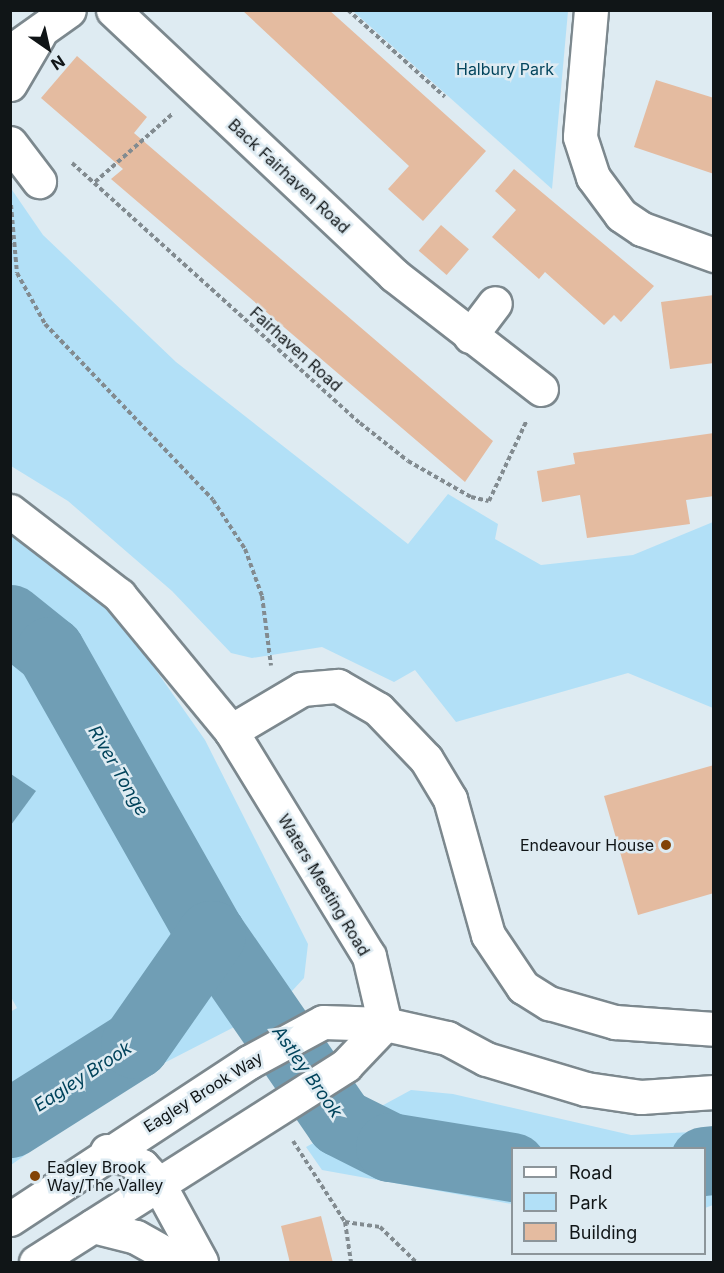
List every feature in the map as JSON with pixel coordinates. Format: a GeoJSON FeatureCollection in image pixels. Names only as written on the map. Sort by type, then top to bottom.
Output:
{"type":"FeatureCollection","features":[{"type":"Feature","properties":{"kind":"street"},"geometry":{"type":"LineString","coordinates":[[10,84],[24,44],[69,10]]}},
{"type":"Feature","properties":{"kind":"street","name":"Back Fairhaven Road"},"geometry":{"type":"LineString","coordinates":[[113,10],[394,275],[541,389]]}},
{"type":"Feature","properties":{"kind":"street"},"geometry":{"type":"LineString","coordinates":[[591,10],[580,137],[593,177],[621,215],[642,229],[714,255]]}},
{"type":"Feature","properties":{"kind":"street"},"geometry":{"type":"LineString","coordinates":[[10,143],[25,187]]}},
{"type":"Feature","properties":{"kind":"street"},"geometry":{"type":"LineString","coordinates":[[470,336],[495,303]]}},
{"type":"Feature","properties":{"kind":"street","name":"Waters Meeting Road"},"geometry":{"type":"LineString","coordinates":[[10,511],[119,595],[231,731],[369,956],[385,1024]]}},
{"type":"Feature","properties":{"kind":"street"},"geometry":{"type":"LineString","coordinates":[[231,731],[302,689],[338,686],[378,709],[426,759],[450,799],[488,935],[523,987],[549,1003],[615,1022],[714,1029]]}},
{"type":"Feature","properties":{"kind":"street","name":"Eagley Brook Way"},"geometry":{"type":"LineString","coordinates":[[10,1219],[107,1151],[249,1062],[323,1022],[385,1024]]}},
{"type":"Feature","properties":{"kind":"street"},"geometry":{"type":"LineString","coordinates":[[36,1263],[274,1106],[346,1065],[385,1024],[447,1038],[486,1059],[586,1089],[641,1097],[714,1092]]}},
{"type":"Feature","properties":{"kind":"street"},"geometry":{"type":"LineString","coordinates":[[107,1151],[142,1167],[158,1184],[201,1263]]}},
{"type":"Feature","properties":{"kind":"street"},"geometry":{"type":"LineString","coordinates":[[93,1226],[136,1238],[181,1263]]}},
{"type":"Feature","properties":{"kind":"path"},"geometry":{"type":"LineString","coordinates":[[348,10],[445,97]]}},
{"type":"Feature","properties":{"kind":"path"},"geometry":{"type":"LineString","coordinates":[[95,183],[141,146],[195,89]]}},
{"type":"Feature","properties":{"kind":"path","name":"Fairhaven Road"},"geometry":{"type":"LineString","coordinates":[[69,161],[360,423],[408,461],[471,498],[489,501],[541,389]]}},
{"type":"Feature","properties":{"kind":"path"},"geometry":{"type":"LineString","coordinates":[[25,187],[17,273],[45,324],[213,500],[245,549],[262,596],[276,704]]}},
{"type":"Feature","properties":{"kind":"path"},"geometry":{"type":"LineString","coordinates":[[292,1139],[345,1222],[351,1263]]}},
{"type":"Feature","properties":{"kind":"path"},"geometry":{"type":"LineString","coordinates":[[345,1222],[380,1227],[416,1263]]}},
{"type":"Feature","properties":{"kind":"green space","name":"Halbury Park"},"geometry":{"type":"Polygon","coordinates":[[[353,11],[568,11],[552,189],[353,11]]]}},
{"type":"Feature","properties":{"kind":"green space"},"geometry":{"type":"Polygon","coordinates":[[[10,187],[43,235],[176,362],[408,544],[448,494],[498,524],[495,539],[541,565],[633,555],[713,522],[713,708],[628,673],[456,722],[415,670],[394,682],[322,647],[252,658],[231,653],[172,591],[68,501],[11,466],[10,187]]]}},
{"type":"Feature","properties":{"kind":"green space"},"geometry":{"type":"Polygon","coordinates":[[[11,529],[120,619],[205,740],[308,944],[304,978],[281,1003],[133,1079],[11,1165],[10,1012],[17,1008],[11,997],[11,825],[35,791],[11,774],[11,529]]]}},
{"type":"Feature","properties":{"kind":"green space"},"geometry":{"type":"Polygon","coordinates":[[[411,1090],[453,1094],[631,1135],[713,1131],[713,1205],[706,1208],[706,1147],[511,1147],[511,1204],[322,1170],[306,1147],[411,1090]]]}},
{"type":"Feature","properties":{"kind":"shaded area"},"geometry":{"type":"Polygon","coordinates":[[[11,774],[36,791],[11,825],[11,774]]]}},
{"type":"Feature","properties":{"kind":"building"},"geometry":{"type":"Polygon","coordinates":[[[242,10],[329,10],[486,151],[423,221],[388,189],[409,166],[242,10]]]}},
{"type":"Feature","properties":{"kind":"building"},"geometry":{"type":"Polygon","coordinates":[[[77,56],[147,117],[134,133],[493,441],[465,482],[111,179],[123,169],[41,98],[77,56]]]}},
{"type":"Feature","properties":{"kind":"building"},"geometry":{"type":"Polygon","coordinates":[[[656,80],[714,98],[714,174],[634,147],[656,80]]]}},
{"type":"Feature","properties":{"kind":"building"},"geometry":{"type":"Polygon","coordinates":[[[514,169],[654,286],[621,322],[614,315],[604,325],[545,272],[539,279],[492,237],[516,210],[495,191],[514,169]]]}},
{"type":"Feature","properties":{"kind":"building"},"geometry":{"type":"Polygon","coordinates":[[[441,225],[469,249],[447,275],[419,251],[441,225]]]}},
{"type":"Feature","properties":{"kind":"building"},"geometry":{"type":"Polygon","coordinates":[[[714,295],[714,363],[670,369],[661,302],[714,295]]]}},
{"type":"Feature","properties":{"kind":"building"},"geometry":{"type":"Polygon","coordinates":[[[714,433],[714,496],[686,500],[690,524],[587,538],[580,495],[542,502],[537,471],[575,464],[573,453],[714,433]]]}},
{"type":"Feature","properties":{"kind":"building","name":"Endeavour House"},"geometry":{"type":"Polygon","coordinates":[[[714,765],[714,893],[638,915],[604,796],[714,765]]]}},
{"type":"Feature","properties":{"kind":"building"},"geometry":{"type":"Polygon","coordinates":[[[321,1216],[333,1263],[290,1263],[281,1226],[321,1216]]]}},
{"type":"Feature","properties":{"kind":"waterway","name":"Astley Brook"},"geometry":{"type":"LineString","coordinates":[[10,619],[50,651],[211,935],[340,1122],[390,1147],[511,1167]]}},
{"type":"Feature","properties":{"kind":"waterway","name":"Eagley Brook"},"geometry":{"type":"LineString","coordinates":[[10,1123],[135,1044],[211,935]]}},
{"type":"Feature","properties":{"kind":"waterway","name":"Astley Brook"},"geometry":{"type":"LineString","coordinates":[[706,1161],[714,1160]]}},
{"type":"Feature","properties":{"kind":"place","name":"Endeavour House"},"geometry":{"type":"Point","coordinates":[666,845]}},
{"type":"Feature","properties":{"kind":"place","name":"Eagley Brook Way/The Valley"},"geometry":{"type":"Point","coordinates":[35,1176]}},
{"type":"Feature","properties":{"kind":"water label","name":"River Tonge"},"geometry":{"type":"Point","coordinates":[118,771]}}]}
